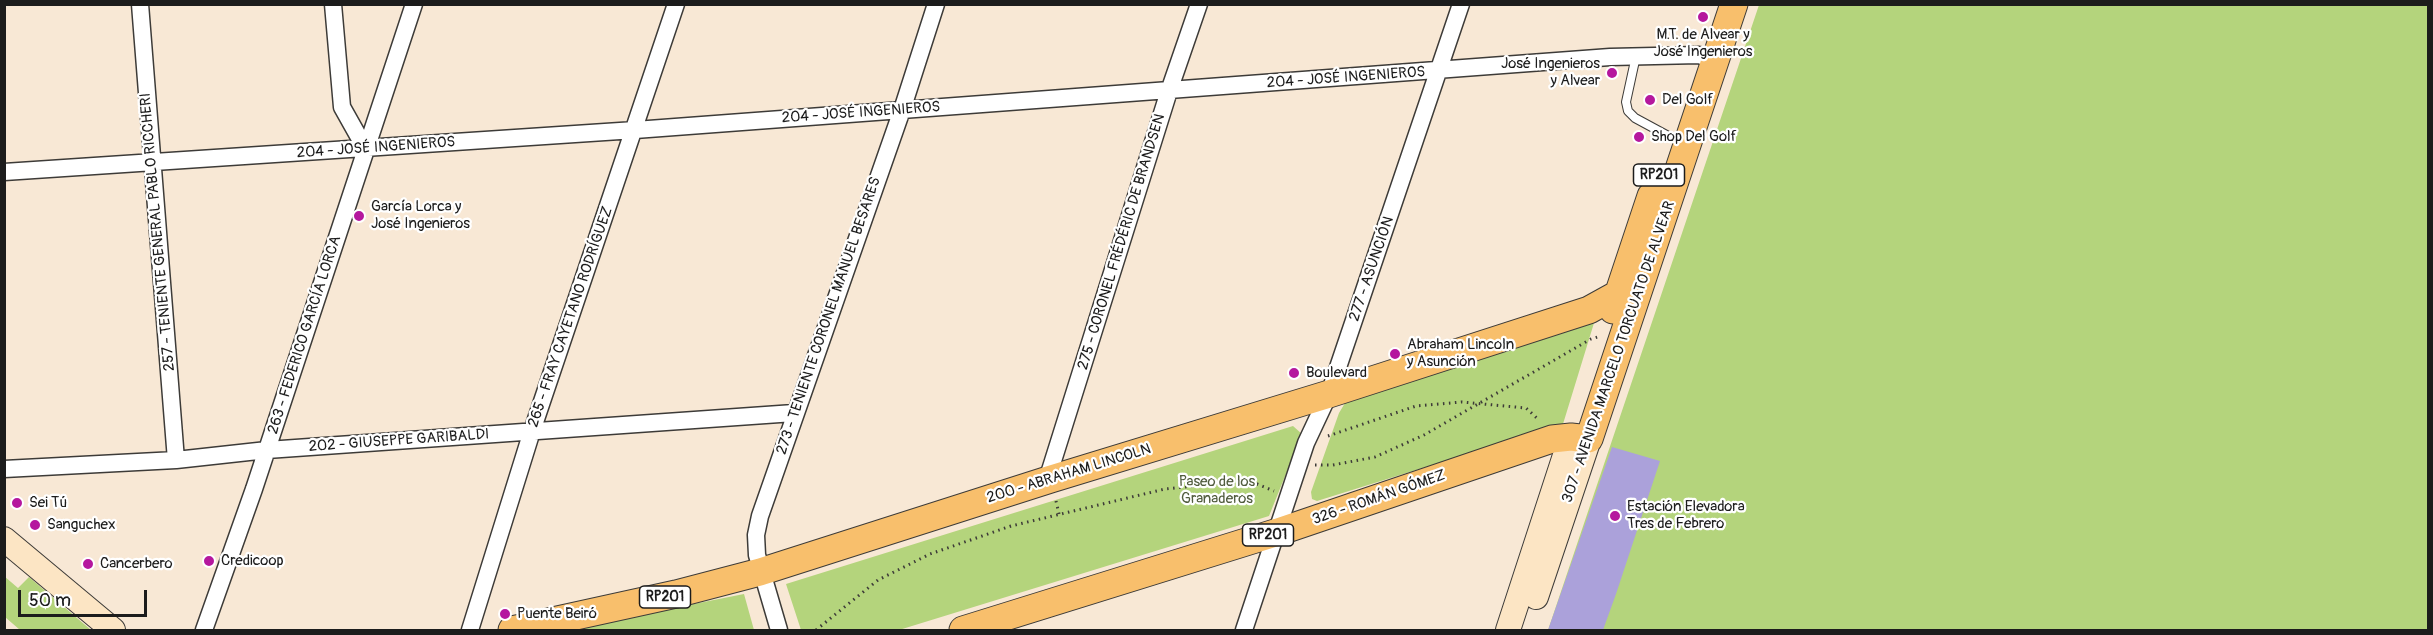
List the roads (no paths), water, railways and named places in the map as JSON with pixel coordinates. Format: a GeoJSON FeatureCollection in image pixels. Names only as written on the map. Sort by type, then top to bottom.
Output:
{"type":"FeatureCollection","features":[{"type":"Feature","properties":{"kind":"main road","name":"307 - AVENIDA MARCELO TORCUATO DE ALVEAR"},"geometry":{"type":"LineString","coordinates":[[1525,630],[1571,438],[1707,58],[1716,4]]}},
{"type":"Feature","properties":{"kind":"main road","name":"307 - AVENIDA MARCELO TORCUATO DE ALVEAR"},"geometry":{"type":"LineString","coordinates":[[1508,630],[1618,294],[1672,138],[1707,58],[1734,4]]}},
{"type":"Feature","properties":{"kind":"main road","name":"200 - ABRAHAM LINCOLN"},"geometry":{"type":"LineString","coordinates":[[512,630],[664,597],[760,572],[1589,310],[1618,294]]}},
{"type":"Feature","properties":{"kind":"main road","name":"326 - ROMÁN GÓMEZ"},"geometry":{"type":"LineString","coordinates":[[963,630],[1571,438]]}},
{"type":"Feature","properties":{"kind":"main road"},"geometry":{"type":"LineString","coordinates":[[4,539],[113,630]]}},
{"type":"Feature","properties":{"kind":"street","name":"257 - TENIENTE GENERAL PABLO RICCHERI"},"geometry":{"type":"LineString","coordinates":[[140,4],[176,460]]}},
{"type":"Feature","properties":{"kind":"street"},"geometry":{"type":"LineString","coordinates":[[333,4],[342,107],[365,148]]}},
{"type":"Feature","properties":{"kind":"street","name":"263 - FEDERICO GARCÍA LORCA"},"geometry":{"type":"LineString","coordinates":[[204,630],[267,450],[414,4]]}},
{"type":"Feature","properties":{"kind":"street","name":"265 - FRAY CAYETANO RODRÍGUEZ"},"geometry":{"type":"LineString","coordinates":[[470,630],[532,431],[676,4]]}},
{"type":"Feature","properties":{"kind":"street","name":"273 - TENIENTE CORONEL MANUEL BESARES"},"geometry":{"type":"LineString","coordinates":[[779,630],[760,572],[756,535],[760,516],[794,413],[902,110],[936,4]]}},
{"type":"Feature","properties":{"kind":"street","name":"275 - CORONEL FRÉDÉRIC DE BRANDSEN"},"geometry":{"type":"LineString","coordinates":[[1047,480],[1169,92],[1199,4]]}},
{"type":"Feature","properties":{"kind":"street","name":"277 - ASUNCIÓN"},"geometry":{"type":"LineString","coordinates":[[1244,630],[1278,532],[1298,464],[1329,394],[1461,4]]}},
{"type":"Feature","properties":{"kind":"street","name":"204 - JOSÉ INGENIEROS"},"geometry":{"type":"LineString","coordinates":[[4,172],[635,130],[1636,56],[1707,58]]}},
{"type":"Feature","properties":{"kind":"street","name":"202 - GIUSEPPE GARIBALDI"},"geometry":{"type":"LineString","coordinates":[[4,469],[176,460],[267,450],[794,413]]}},
{"type":"Feature","properties":{"kind":"lane"},"geometry":{"type":"LineString","coordinates":[[1636,56],[1626,102],[1628,111],[1635,118],[1672,138]]}},
{"type":"Feature","properties":{"kind":"place","name":"M.T. de Alvear y José Ingenieros"},"geometry":{"type":"Point","coordinates":[1703,17]}},
{"type":"Feature","properties":{"kind":"place","name":"José Ingenieros y Alvear"},"geometry":{"type":"Point","coordinates":[1612,73]}},
{"type":"Feature","properties":{"kind":"place","name":"Del Golf"},"geometry":{"type":"Point","coordinates":[1650,100]}},
{"type":"Feature","properties":{"kind":"place","name":"Shop Del Golf"},"geometry":{"type":"Point","coordinates":[1639,137]}},
{"type":"Feature","properties":{"kind":"place","name":"García Lorca y José Ingenieros"},"geometry":{"type":"Point","coordinates":[359,216]}},
{"type":"Feature","properties":{"kind":"place","name":"Abraham Lincoln y Asunción"},"geometry":{"type":"Point","coordinates":[1395,354]}},
{"type":"Feature","properties":{"kind":"place","name":"Boulevard"},"geometry":{"type":"Point","coordinates":[1294,373]}},
{"type":"Feature","properties":{"kind":"place","name":"Sei Tú"},"geometry":{"type":"Point","coordinates":[17,503]}},
{"type":"Feature","properties":{"kind":"place","name":"Estación Elevadora Tres de Febrero"},"geometry":{"type":"Point","coordinates":[1615,516]}},
{"type":"Feature","properties":{"kind":"place","name":"Sanguchex"},"geometry":{"type":"Point","coordinates":[35,525]}},
{"type":"Feature","properties":{"kind":"place","name":"Credicoop"},"geometry":{"type":"Point","coordinates":[209,561]}},
{"type":"Feature","properties":{"kind":"place","name":"Cancerbero"},"geometry":{"type":"Point","coordinates":[88,564]}},
{"type":"Feature","properties":{"kind":"place","name":"Puente Beiró"},"geometry":{"type":"Point","coordinates":[505,614]}},
{"type":"Feature","properties":{"kind":"park label","name":"Paseo de los Granaderos"},"geometry":{"type":"Point","coordinates":[1217,490]}}]}
